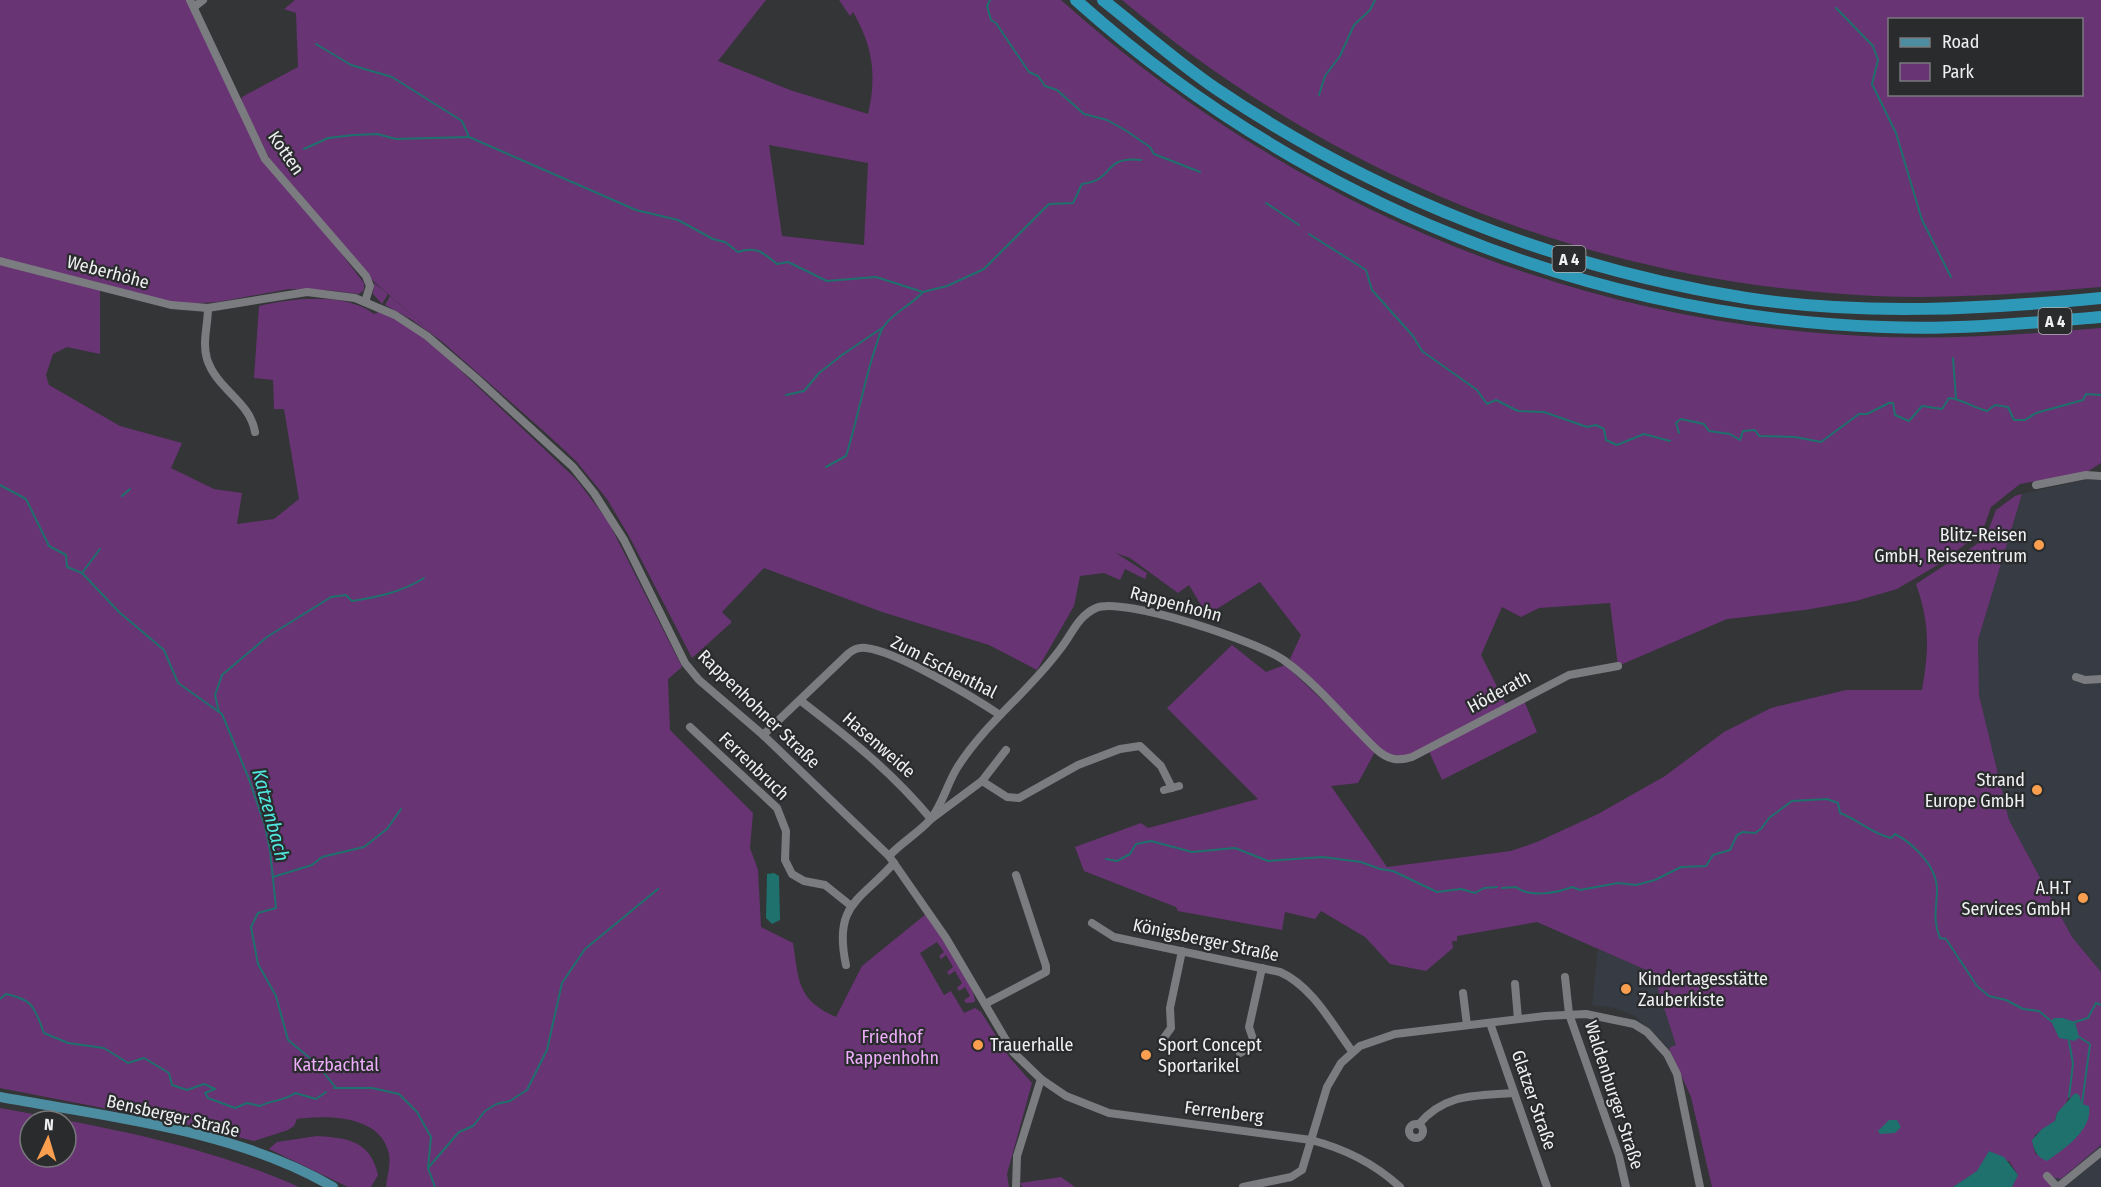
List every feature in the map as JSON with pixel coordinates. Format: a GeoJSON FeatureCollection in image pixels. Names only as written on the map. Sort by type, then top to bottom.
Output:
{"type":"FeatureCollection","features":[{"type":"Feature","properties":{"kind":"highway","name":"A 4"},"geometry":{"type":"LineString","coordinates":[[1076,0],[1138,53],[1209,105],[1321,173],[1422,223],[1562,274],[1660,299],[1801,321],[1884,327],[1965,327],[2101,317]]}},
{"type":"Feature","properties":{"kind":"highway","name":"A 4"},"geometry":{"type":"LineString","coordinates":[[1103,0],[1216,89],[1329,158],[1456,218],[1564,258],[1646,279],[1747,298],[1845,306],[1937,309],[2018,306],[2101,298]]}},
{"type":"Feature","properties":{"kind":"main road","name":"Bensberger Straße"},"geometry":{"type":"LineString","coordinates":[[0,1097],[208,1138],[274,1160],[333,1187]]}},
{"type":"Feature","properties":{"kind":"street","name":"Kotten"},"geometry":{"type":"LineString","coordinates":[[203,0],[192,4],[265,159],[366,276],[370,286],[365,302]]}},
{"type":"Feature","properties":{"kind":"street","name":"Weberhöhe"},"geometry":{"type":"LineString","coordinates":[[0,261],[171,305],[208,308],[272,295],[307,292],[344,296],[365,302]]}},
{"type":"Feature","properties":{"kind":"street","name":"Rappenhohner Straße"},"geometry":{"type":"LineString","coordinates":[[365,302],[395,315],[427,336],[573,467],[594,493],[624,540],[685,663],[699,680],[763,735],[892,859],[946,938],[1013,1052],[1041,1079]]}},
{"type":"Feature","properties":{"kind":"street"},"geometry":{"type":"LineString","coordinates":[[208,308],[204,342],[210,367],[222,386],[252,418],[255,432]]}},
{"type":"Feature","properties":{"kind":"street"},"geometry":{"type":"LineString","coordinates":[[2036,484],[2086,475],[2101,476]]}},
{"type":"Feature","properties":{"kind":"street","name":"Rappenhohn"},"geometry":{"type":"LineString","coordinates":[[931,819],[957,768],[1000,715],[1044,670],[1080,619],[1097,607],[1114,605],[1134,608],[1231,636],[1275,654],[1294,669],[1376,749],[1391,759],[1401,760]]}},
{"type":"Feature","properties":{"kind":"street","name":"Zum Eschenthal"},"geometry":{"type":"LineString","coordinates":[[763,735],[849,653],[865,647],[888,655],[945,683],[1000,715]]}},
{"type":"Feature","properties":{"kind":"street","name":"Höderath"},"geometry":{"type":"LineString","coordinates":[[1401,760],[1412,757],[1569,675],[1618,666]]}},
{"type":"Feature","properties":{"kind":"street"},"geometry":{"type":"LineString","coordinates":[[2076,677],[2085,680],[2101,679]]}},
{"type":"Feature","properties":{"kind":"street","name":"Hasenweide"},"geometry":{"type":"LineString","coordinates":[[801,701],[854,742],[900,783],[931,819]]}},
{"type":"Feature","properties":{"kind":"street","name":"Ferrenbruch"},"geometry":{"type":"LineString","coordinates":[[690,727],[777,808],[786,831],[785,860],[792,874],[804,880],[825,885],[850,905]]}},
{"type":"Feature","properties":{"kind":"street"},"geometry":{"type":"LineString","coordinates":[[982,781],[1007,797],[1019,798],[1065,771],[1095,761],[1120,749],[1140,746],[1161,766],[1171,788]]}},
{"type":"Feature","properties":{"kind":"street","name":"Rappenhohn"},"geometry":{"type":"LineString","coordinates":[[892,859],[931,819],[982,781],[1006,750]]}},
{"type":"Feature","properties":{"kind":"street"},"geometry":{"type":"LineString","coordinates":[[846,965],[841,942],[850,905],[892,859]]}},
{"type":"Feature","properties":{"kind":"street"},"geometry":{"type":"LineString","coordinates":[[985,1004],[1046,972],[1016,875]]}},
{"type":"Feature","properties":{"kind":"street","name":"Königsberger Straße"},"geometry":{"type":"LineString","coordinates":[[1092,923],[1114,937],[1280,972],[1297,981],[1352,1051]]}},
{"type":"Feature","properties":{"kind":"street"},"geometry":{"type":"LineString","coordinates":[[1163,1039],[1171,1028],[1170,1008],[1182,951]]}},
{"type":"Feature","properties":{"kind":"street"},"geometry":{"type":"LineString","coordinates":[[1240,1053],[1255,1045],[1249,1027],[1262,968]]}},
{"type":"Feature","properties":{"kind":"street","name":"Waldenburger Straße"},"geometry":{"type":"LineString","coordinates":[[1565,977],[1569,1014],[1620,1156],[1626,1187]]}},
{"type":"Feature","properties":{"kind":"street"},"geometry":{"type":"LineString","coordinates":[[1515,984],[1518,1019]]}},
{"type":"Feature","properties":{"kind":"street"},"geometry":{"type":"LineString","coordinates":[[1463,993],[1467,1025]]}},
{"type":"Feature","properties":{"kind":"street"},"geometry":{"type":"LineString","coordinates":[[1243,1187],[1298,1174],[1306,1164],[1327,1087],[1341,1063],[1352,1051],[1370,1041],[1395,1034],[1569,1014],[1601,1015],[1634,1024],[1647,1032],[1667,1054],[1677,1074],[1700,1187]]}},
{"type":"Feature","properties":{"kind":"street","name":"Glatzer Straße"},"geometry":{"type":"LineString","coordinates":[[1490,1023],[1547,1187]]}},
{"type":"Feature","properties":{"kind":"street"},"geometry":{"type":"LineString","coordinates":[[1016,1187],[1017,1156],[1041,1079]]}},
{"type":"Feature","properties":{"kind":"street","name":"Ferrenberg"},"geometry":{"type":"LineString","coordinates":[[1041,1079],[1081,1104],[1109,1113],[1311,1140],[1368,1161],[1400,1187]]}},
{"type":"Feature","properties":{"kind":"street"},"geometry":{"type":"LineString","coordinates":[[1419,1124],[1432,1110],[1452,1100],[1513,1093]]}},
{"type":"Feature","properties":{"kind":"street"},"geometry":{"type":"LineString","coordinates":[[2047,1176],[2058,1187],[2101,1152]]}},
{"type":"Feature","properties":{"kind":"shaded area"},"geometry":{"type":"Polygon","coordinates":[[[2101,472],[2101,972],[2072,937],[2009,820],[1979,695],[1978,640],[2022,494],[2083,480],[2101,472]]]}},
{"type":"Feature","properties":{"kind":"shaded area","name":"Kindertagesstätte Zauberkiste"},"geometry":{"type":"Polygon","coordinates":[[[1598,949],[1654,973],[1677,1045],[1669,1048],[1635,1016],[1615,1008],[1592,1005],[1598,949]]]}},
{"type":"Feature","properties":{"kind":"shaded area"},"geometry":{"type":"Polygon","coordinates":[[[2101,1145],[2101,1187],[2053,1187],[2052,1177],[2061,1179],[2101,1145]]]}},
{"type":"Feature","properties":{"kind":"green space"},"geometry":{"type":"Polygon","coordinates":[[[0,0],[187,0],[251,137],[364,283],[364,290],[359,294],[289,289],[218,302],[171,305],[100,288],[100,354],[67,347],[53,354],[46,375],[49,385],[120,426],[182,443],[171,468],[214,489],[242,493],[237,524],[274,519],[299,499],[284,409],[274,409],[273,380],[254,378],[259,306],[303,299],[349,302],[374,314],[381,311],[412,329],[441,352],[576,479],[608,521],[682,667],[668,679],[670,730],[753,813],[750,848],[758,870],[761,927],[793,943],[799,979],[807,996],[814,1004],[836,1017],[862,966],[926,914],[963,971],[974,994],[975,1002],[966,1003],[964,1000],[970,996],[965,987],[959,991],[957,988],[962,983],[955,971],[949,975],[947,972],[953,967],[946,955],[941,959],[939,956],[944,952],[937,942],[920,953],[944,995],[951,991],[964,1013],[975,1008],[981,1012],[1010,1058],[1032,1083],[1007,1174],[1009,1187],[386,1187],[389,1154],[384,1141],[364,1125],[351,1120],[323,1117],[297,1119],[294,1126],[288,1130],[254,1141],[180,1123],[0,1088],[0,0]]]}},
{"type":"Feature","properties":{"kind":"green space"},"geometry":{"type":"Polygon","coordinates":[[[295,0],[766,0],[718,61],[790,90],[868,114],[872,87],[869,49],[853,12],[850,16],[839,0],[1061,0],[1149,73],[1243,138],[1341,194],[1444,242],[1550,280],[1659,309],[1771,328],[1886,337],[1940,337],[1994,336],[2101,328],[2101,463],[2087,472],[2020,484],[1991,507],[1983,530],[1936,566],[1897,589],[1856,601],[1805,610],[1727,619],[1618,666],[1610,603],[1539,608],[1521,617],[1502,607],[1481,655],[1507,706],[1523,698],[1537,732],[1442,780],[1428,749],[1401,760],[1376,750],[1358,783],[1331,786],[1387,867],[1511,851],[1537,842],[1598,814],[1665,776],[1724,732],[1771,708],[1846,690],[1922,690],[1927,637],[1924,612],[1916,584],[1977,544],[1987,534],[1996,510],[2015,496],[2022,494],[1978,640],[1979,695],[2009,820],[2072,937],[2101,972],[2101,1145],[2061,1179],[2052,1177],[2053,1187],[2012,1187],[2018,1175],[2009,1161],[1983,1164],[1977,1172],[1953,1187],[1712,1187],[1691,1097],[1669,1048],[1676,1045],[1653,973],[1537,922],[1457,936],[1457,941],[1452,941],[1453,948],[1426,971],[1390,964],[1365,937],[1321,911],[1315,919],[1285,912],[1282,930],[1178,911],[1176,907],[1084,871],[1075,847],[1141,823],[1148,828],[1258,799],[1167,708],[1232,645],[1266,672],[1285,665],[1365,740],[1290,659],[1301,635],[1260,582],[1207,615],[1189,585],[1178,593],[1130,558],[1116,553],[1147,573],[1145,579],[1125,569],[1120,580],[1104,573],[1080,576],[1074,606],[1037,670],[989,645],[882,612],[764,568],[722,612],[732,622],[692,658],[629,536],[607,499],[576,461],[371,279],[270,159],[241,102],[242,97],[298,67],[296,13],[284,9],[295,0]],[[769,145],[782,236],[864,245],[868,163],[769,145]],[[2069,1097],[2063,1109],[2057,1113],[2055,1121],[2035,1135],[2033,1145],[2036,1155],[2082,1104],[2069,1097]]]}},
{"type":"Feature","properties":{"kind":"green space"},"geometry":{"type":"Polygon","coordinates":[[[1122,0],[2101,0],[2101,287],[1972,296],[1875,296],[1744,283],[1647,265],[1552,238],[1459,204],[1369,163],[1283,116],[1200,61],[1122,0]]]}},
{"type":"Feature","properties":{"kind":"green space"},"geometry":{"type":"Polygon","coordinates":[[[374,283],[388,294],[382,304],[373,294],[374,283]]]}},
{"type":"Feature","properties":{"kind":"green space"},"geometry":{"type":"Polygon","coordinates":[[[390,296],[444,343],[412,320],[385,305],[390,296]]]}},
{"type":"Feature","properties":{"kind":"green space"},"geometry":{"type":"Polygon","coordinates":[[[773,739],[885,846],[778,745],[773,739]]]}},
{"type":"Feature","properties":{"kind":"green space"},"geometry":{"type":"Polygon","coordinates":[[[0,1108],[18,1111],[18,1169],[78,1169],[78,1123],[189,1148],[263,1172],[299,1187],[0,1187],[0,1108]]]}},
{"type":"Feature","properties":{"kind":"green space"},"geometry":{"type":"Polygon","coordinates":[[[317,1136],[348,1140],[364,1148],[370,1155],[378,1175],[371,1187],[348,1187],[269,1149],[277,1142],[317,1136]]]}},
{"type":"Feature","properties":{"kind":"green space"},"geometry":{"type":"Polygon","coordinates":[[[1061,1177],[1075,1187],[1022,1187],[1020,1183],[1061,1177]]]}},
{"type":"Feature","properties":{"kind":"water"},"geometry":{"type":"Polygon","coordinates":[[[774,873],[779,876],[780,920],[772,924],[766,918],[767,874],[774,873]]]}},
{"type":"Feature","properties":{"kind":"water"},"geometry":{"type":"Polygon","coordinates":[[[2054,1018],[2075,1022],[2079,1037],[2075,1041],[2059,1038],[2051,1021],[2054,1018]]]}},
{"type":"Feature","properties":{"kind":"water"},"geometry":{"type":"Polygon","coordinates":[[[2075,1093],[2079,1095],[2082,1104],[2089,1106],[2087,1123],[2069,1145],[2047,1161],[2036,1153],[2032,1140],[2042,1129],[2055,1121],[2057,1113],[2075,1093]]]}},
{"type":"Feature","properties":{"kind":"water"},"geometry":{"type":"Polygon","coordinates":[[[1889,1120],[1897,1120],[1901,1127],[1895,1133],[1880,1134],[1878,1131],[1889,1120]]]}},
{"type":"Feature","properties":{"kind":"water"},"geometry":{"type":"Polygon","coordinates":[[[1989,1151],[2004,1157],[2018,1175],[2012,1187],[1953,1187],[1977,1171],[1989,1151]]]}},
{"type":"Feature","properties":{"kind":"waterway"},"geometry":{"type":"LineString","coordinates":[[990,0],[987,6],[991,20],[996,23],[1029,72],[1038,76],[1045,86],[1057,90],[1084,114],[1107,120],[1125,130],[1150,147],[1154,154],[1200,172]]}},
{"type":"Feature","properties":{"kind":"waterway"},"geometry":{"type":"LineString","coordinates":[[1319,95],[1325,76],[1340,56],[1354,25],[1370,10],[1375,0]]}},
{"type":"Feature","properties":{"kind":"waterway"},"geometry":{"type":"LineString","coordinates":[[1836,8],[1873,46],[1878,60],[1872,84],[1896,133],[1922,220],[1951,277]]}},
{"type":"Feature","properties":{"kind":"waterway"},"geometry":{"type":"LineString","coordinates":[[316,44],[351,65],[392,77],[462,121],[469,137],[636,210],[678,220],[713,239],[725,242],[738,252],[759,251],[777,264],[788,262],[827,281],[876,277],[923,292],[947,286],[984,269],[1049,204],[1073,203],[1082,184],[1100,178],[1120,162],[1141,160]]}},
{"type":"Feature","properties":{"kind":"waterway"},"geometry":{"type":"LineString","coordinates":[[304,149],[328,138],[354,135],[377,134],[396,139],[469,137]]}},
{"type":"Feature","properties":{"kind":"waterway"},"geometry":{"type":"LineString","coordinates":[[1266,203],[1299,225]]}},
{"type":"Feature","properties":{"kind":"waterway"},"geometry":{"type":"LineString","coordinates":[[1309,234],[1366,270],[1372,290],[1413,336],[1422,351],[1477,390],[1487,404],[1496,400],[1518,411],[1544,412],[1587,427],[1596,425],[1604,429],[1606,440],[1617,445],[1644,434],[1670,441]]}},
{"type":"Feature","properties":{"kind":"waterway"},"geometry":{"type":"LineString","coordinates":[[826,467],[846,456],[882,329],[892,317],[922,293]]}},
{"type":"Feature","properties":{"kind":"waterway"},"geometry":{"type":"LineString","coordinates":[[786,395],[804,391],[819,373],[882,328]]}},
{"type":"Feature","properties":{"kind":"waterway"},"geometry":{"type":"LineString","coordinates":[[1953,358],[1956,399]]}},
{"type":"Feature","properties":{"kind":"waterway"},"geometry":{"type":"LineString","coordinates":[[1679,433],[1676,423],[1681,419],[1704,424],[1709,431],[1730,434],[1740,440],[1743,431],[1755,430],[1759,436],[1795,437],[1821,442],[1859,414],[1867,414],[1889,403],[1893,403],[1895,415],[1909,421],[1922,406],[1942,409],[1949,398],[1987,411],[1995,405],[2008,407],[2014,420],[2025,420],[2036,413],[2083,400],[2086,394],[2101,395]]}},
{"type":"Feature","properties":{"kind":"waterway","name":"Katzenbach"},"geometry":{"type":"LineString","coordinates":[[0,485],[26,499],[49,546],[66,555],[67,567],[82,573],[119,612],[164,650],[178,683],[222,714],[249,779],[265,826],[270,850],[276,908],[258,913],[251,927],[258,964],[276,996],[288,1040],[317,1064],[336,1088]]}},
{"type":"Feature","properties":{"kind":"waterway"},"geometry":{"type":"LineString","coordinates":[[122,496],[130,489]]}},
{"type":"Feature","properties":{"kind":"waterway","name":"Katzenbach"},"geometry":{"type":"LineString","coordinates":[[82,573],[100,549]]}},
{"type":"Feature","properties":{"kind":"waterway"},"geometry":{"type":"LineString","coordinates":[[219,712],[215,695],[222,675],[267,637],[331,597],[346,595],[352,601],[371,598],[398,590],[424,578]]}},
{"type":"Feature","properties":{"kind":"waterway"},"geometry":{"type":"LineString","coordinates":[[1502,888],[1516,887],[1528,892],[1543,893],[1572,887],[1580,890],[1618,883],[1636,885],[1655,880],[1681,867],[1706,866],[1713,855],[1730,850],[1737,835],[1743,832],[1755,833],[1769,818],[1792,801],[1827,799],[1838,803],[1840,813],[1870,830],[1883,836],[1891,838],[1895,834],[1902,838],[1924,858],[1937,884],[1936,921],[1940,938],[1946,939],[1977,986],[1989,996],[2006,1000],[2023,1009],[2039,1011],[2051,1021]]}},
{"type":"Feature","properties":{"kind":"waterway"},"geometry":{"type":"LineString","coordinates":[[273,877],[312,865],[322,857],[364,847],[387,829],[401,809]]}},
{"type":"Feature","properties":{"kind":"waterway"},"geometry":{"type":"LineString","coordinates":[[1106,859],[1117,861],[1130,854],[1136,844],[1151,841],[1192,852],[1235,848],[1268,861],[1323,857],[1361,862],[1393,871],[1437,892],[1461,889],[1475,893],[1484,888],[1497,887]]}},
{"type":"Feature","properties":{"kind":"waterway"},"geometry":{"type":"LineString","coordinates":[[428,1168],[459,1132],[473,1126],[485,1111],[496,1104],[510,1101],[527,1090],[547,1050],[562,983],[585,949],[658,889]]}},
{"type":"Feature","properties":{"kind":"waterway","name":"Katzenbach"},"geometry":{"type":"LineString","coordinates":[[0,999],[6,994],[28,1002],[35,1011],[44,1033],[68,1043],[104,1048],[128,1063],[144,1058],[169,1073],[172,1085],[187,1090],[204,1084],[215,1089],[205,1093],[208,1098],[235,1108],[247,1103],[260,1106],[287,1098],[295,1093],[316,1099],[326,1092]]}},
{"type":"Feature","properties":{"kind":"waterway"},"geometry":{"type":"LineString","coordinates":[[2075,1022],[2088,1018],[2096,1003],[2101,1005]]}},
{"type":"Feature","properties":{"kind":"waterway"},"geometry":{"type":"LineString","coordinates":[[2079,1037],[2090,1044],[2082,1104]]}},
{"type":"Feature","properties":{"kind":"waterway"},"geometry":{"type":"LineString","coordinates":[[2069,1041],[2073,1064],[2069,1097]]}},
{"type":"Feature","properties":{"kind":"waterway","name":"Katzenbach"},"geometry":{"type":"LineString","coordinates":[[334,1088],[372,1088],[399,1094],[417,1112],[431,1137],[428,1168],[435,1187]]}},
{"type":"Feature","properties":{"kind":"place","name":"Blitz-Reisen GmbH, Reisezentrum"},"geometry":{"type":"Point","coordinates":[2039,545]}},
{"type":"Feature","properties":{"kind":"place","name":"Strand Europe GmbH"},"geometry":{"type":"Point","coordinates":[2037,790]}},
{"type":"Feature","properties":{"kind":"place","name":"A.H.T Services GmbH"},"geometry":{"type":"Point","coordinates":[2083,898]}},
{"type":"Feature","properties":{"kind":"place","name":"Kindertagesstätte Zauberkiste"},"geometry":{"type":"Point","coordinates":[1626,989]}},
{"type":"Feature","properties":{"kind":"place","name":"Trauerhalle"},"geometry":{"type":"Point","coordinates":[978,1045]}},
{"type":"Feature","properties":{"kind":"place","name":"Sport Concept Sportarikel"},"geometry":{"type":"Point","coordinates":[1146,1055]}},
{"type":"Feature","properties":{"kind":"park label","name":"Friedhof Rappenhohn"},"geometry":{"type":"Point","coordinates":[892,1047]}},
{"type":"Feature","properties":{"kind":"park label","name":"Katzbachtal"},"geometry":{"type":"Point","coordinates":[336,1065]}}]}
